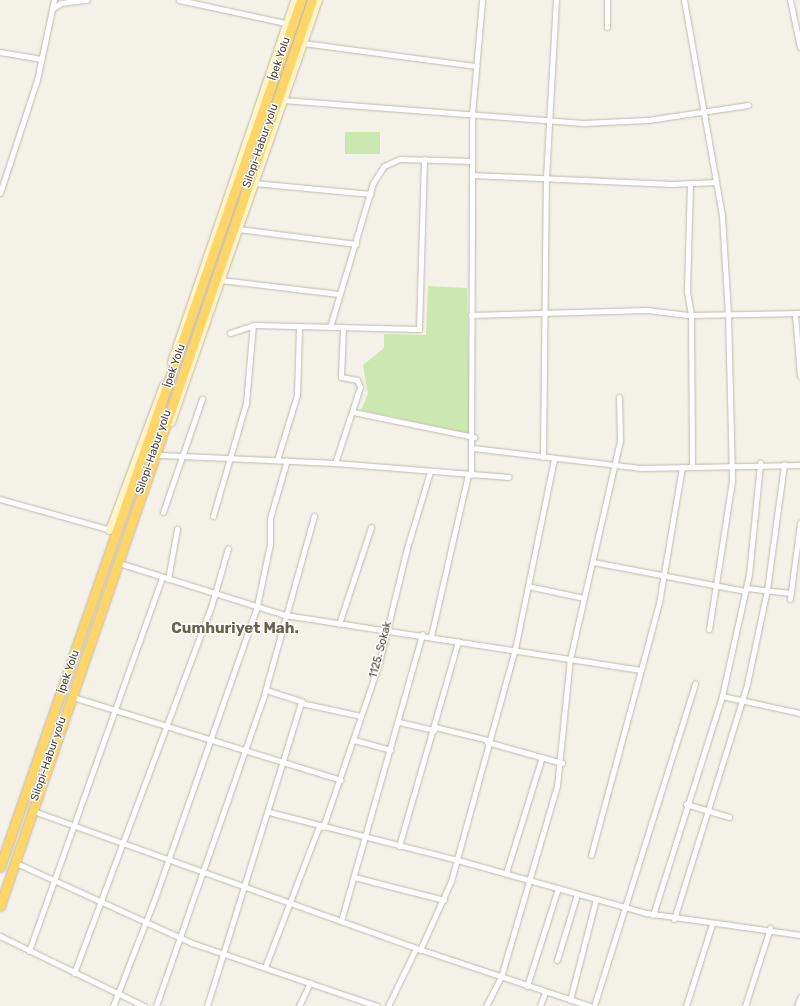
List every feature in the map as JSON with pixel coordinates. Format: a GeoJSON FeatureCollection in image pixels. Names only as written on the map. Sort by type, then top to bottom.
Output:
{"type":"FeatureCollection","features":[{"type":"Feature","properties":{"kind":"highway","name":"İpek Yolu"},"geometry":{"type":"LineString","coordinates":[[0,867],[86,623],[113,531],[301,0]]}},
{"type":"Feature","properties":{"kind":"highway","name":"Silopi-Habur yolu"},"geometry":{"type":"LineString","coordinates":[[0,906],[7,883],[16,864],[95,626],[312,0]]}},
{"type":"Feature","properties":{"kind":"highway"},"geometry":{"type":"LineString","coordinates":[[86,623],[95,626]]}},
{"type":"Feature","properties":{"kind":"street"},"geometry":{"type":"LineString","coordinates":[[0,193],[41,59],[54,0]]}},
{"type":"Feature","properties":{"kind":"street"},"geometry":{"type":"LineString","coordinates":[[52,9],[61,3],[87,0]]}},
{"type":"Feature","properties":{"kind":"street"},"geometry":{"type":"LineString","coordinates":[[179,0],[285,23]]}},
{"type":"Feature","properties":{"kind":"street"},"geometry":{"type":"LineString","coordinates":[[0,499],[113,531],[294,0]]}},
{"type":"Feature","properties":{"kind":"street"},"geometry":{"type":"LineString","coordinates":[[318,0],[76,698],[16,864],[100,903],[225,954],[377,1006]]}},
{"type":"Feature","properties":{"kind":"street"},"geometry":{"type":"LineString","coordinates":[[431,636],[470,475],[474,437],[471,315],[472,115],[482,0]]}},
{"type":"Feature","properties":{"kind":"street"},"geometry":{"type":"LineString","coordinates":[[543,457],[546,313],[546,178],[556,0]]}},
{"type":"Feature","properties":{"kind":"street"},"geometry":{"type":"LineString","coordinates":[[607,0],[607,27]]}},
{"type":"Feature","properties":{"kind":"street"},"geometry":{"type":"LineString","coordinates":[[684,0],[716,182],[728,314],[727,378],[732,464],[718,585],[709,629]]}},
{"type":"Feature","properties":{"kind":"street"},"geometry":{"type":"LineString","coordinates":[[790,0],[800,47]]}},
{"type":"Feature","properties":{"kind":"street"},"geometry":{"type":"LineString","coordinates":[[303,43],[476,66]]}},
{"type":"Feature","properties":{"kind":"street"},"geometry":{"type":"LineString","coordinates":[[0,52],[41,59]]}},
{"type":"Feature","properties":{"kind":"street"},"geometry":{"type":"LineString","coordinates":[[283,100],[549,121],[648,120],[703,114],[748,105]]}},
{"type":"Feature","properties":{"kind":"street"},"geometry":{"type":"LineString","coordinates":[[330,327],[338,294],[356,244],[370,194],[377,174],[387,161],[424,159],[472,161]]}},
{"type":"Feature","properties":{"kind":"street"},"geometry":{"type":"LineString","coordinates":[[230,333],[253,325],[342,328],[420,328],[424,159]]}},
{"type":"Feature","properties":{"kind":"street"},"geometry":{"type":"LineString","coordinates":[[472,175],[690,183],[716,182]]}},
{"type":"Feature","properties":{"kind":"street"},"geometry":{"type":"LineString","coordinates":[[254,183],[370,194]]}},
{"type":"Feature","properties":{"kind":"street"},"geometry":{"type":"LineString","coordinates":[[690,183],[687,292],[691,315],[692,467]]}},
{"type":"Feature","properties":{"kind":"street"},"geometry":{"type":"LineString","coordinates":[[238,229],[356,244]]}},
{"type":"Feature","properties":{"kind":"street"},"geometry":{"type":"LineString","coordinates":[[221,280],[338,294]]}},
{"type":"Feature","properties":{"kind":"street"},"geometry":{"type":"LineString","coordinates":[[471,315],[647,310],[691,315],[797,314],[800,376]]}},
{"type":"Feature","properties":{"kind":"street"},"geometry":{"type":"LineString","coordinates":[[213,516],[246,403],[253,325]]}},
{"type":"Feature","properties":{"kind":"street"},"geometry":{"type":"LineString","coordinates":[[277,460],[297,395],[299,327]]}},
{"type":"Feature","properties":{"kind":"street"},"geometry":{"type":"LineString","coordinates":[[335,463],[360,387],[357,380],[341,377],[342,328]]}},
{"type":"Feature","properties":{"kind":"street"},"geometry":{"type":"LineString","coordinates":[[486,1006],[501,977],[531,880],[562,763],[570,659],[620,440],[619,397]]}},
{"type":"Feature","properties":{"kind":"street"},"geometry":{"type":"LineString","coordinates":[[163,512],[202,399]]}},
{"type":"Feature","properties":{"kind":"street"},"geometry":{"type":"LineString","coordinates":[[353,412],[474,437]]}},
{"type":"Feature","properties":{"kind":"street"},"geometry":{"type":"LineString","coordinates":[[473,448],[615,466],[692,467],[760,463],[800,465]]}},
{"type":"Feature","properties":{"kind":"street"},"geometry":{"type":"LineString","coordinates":[[160,455],[335,463],[430,472],[508,477]]}},
{"type":"Feature","properties":{"kind":"street"},"geometry":{"type":"LineString","coordinates":[[388,1006],[444,900],[454,859],[515,649],[554,458]]}},
{"type":"Feature","properties":{"kind":"street"},"geometry":{"type":"LineString","coordinates":[[112,1006],[118,994],[168,859],[257,606],[270,544],[270,518],[287,460]]}},
{"type":"Feature","properties":{"kind":"street"},"geometry":{"type":"LineString","coordinates":[[653,915],[686,804],[722,696],[745,589],[760,463]]}},
{"type":"Feature","properties":{"kind":"street"},"geometry":{"type":"LineString","coordinates":[[674,919],[742,701],[767,590],[784,464]]}},
{"type":"Feature","properties":{"kind":"street"},"geometry":{"type":"LineString","coordinates":[[591,855],[659,603],[661,575],[681,487],[682,466]]}},
{"type":"Feature","properties":{"kind":"street","name":"1125. Sokak"},"geometry":{"type":"LineString","coordinates":[[265,967],[289,902],[341,780],[387,630],[430,472]]}},
{"type":"Feature","properties":{"kind":"street"},"geometry":{"type":"LineString","coordinates":[[156,1006],[203,873],[242,751],[266,690],[288,616],[314,516]]}},
{"type":"Feature","properties":{"kind":"street"},"geometry":{"type":"LineString","coordinates":[[790,599],[800,523]]}},
{"type":"Feature","properties":{"kind":"street"},"geometry":{"type":"LineString","coordinates":[[339,624],[371,527]]}},
{"type":"Feature","properties":{"kind":"street"},"geometry":{"type":"LineString","coordinates":[[168,579],[177,529]]}},
{"type":"Feature","properties":{"kind":"street"},"geometry":{"type":"LineString","coordinates":[[74,973],[216,594],[228,548]]}},
{"type":"Feature","properties":{"kind":"street"},"geometry":{"type":"LineString","coordinates":[[593,562],[718,585],[745,589],[791,592]]}},
{"type":"Feature","properties":{"kind":"street"},"geometry":{"type":"LineString","coordinates":[[122,564],[288,616],[422,634],[641,670]]}},
{"type":"Feature","properties":{"kind":"street"},"geometry":{"type":"LineString","coordinates":[[29,951],[116,711],[162,577]]}},
{"type":"Feature","properties":{"kind":"street"},"geometry":{"type":"LineString","coordinates":[[528,586],[584,598]]}},
{"type":"Feature","properties":{"kind":"street"},"geometry":{"type":"LineString","coordinates":[[341,921],[399,722],[422,634]]}},
{"type":"Feature","properties":{"kind":"street"},"geometry":{"type":"LineString","coordinates":[[399,846],[458,641]]}},
{"type":"Feature","properties":{"kind":"street"},"geometry":{"type":"LineString","coordinates":[[594,1006],[624,908],[677,751],[695,683]]}},
{"type":"Feature","properties":{"kind":"street"},"geometry":{"type":"LineString","coordinates":[[266,690],[302,702],[361,716]]}},
{"type":"Feature","properties":{"kind":"street"},"geometry":{"type":"LineString","coordinates":[[722,696],[800,713]]}},
{"type":"Feature","properties":{"kind":"street"},"geometry":{"type":"LineString","coordinates":[[76,698],[165,728],[211,740],[242,751],[341,780]]}},
{"type":"Feature","properties":{"kind":"street"},"geometry":{"type":"LineString","coordinates":[[207,1006],[246,887],[282,763],[302,702]]}},
{"type":"Feature","properties":{"kind":"street"},"geometry":{"type":"LineString","coordinates":[[399,722],[434,728],[488,741],[562,763]]}},
{"type":"Feature","properties":{"kind":"street"},"geometry":{"type":"LineString","coordinates":[[354,740],[391,750]]}},
{"type":"Feature","properties":{"kind":"street"},"geometry":{"type":"LineString","coordinates":[[506,873],[542,757]]}},
{"type":"Feature","properties":{"kind":"street"},"geometry":{"type":"LineString","coordinates":[[686,804],[729,817]]}},
{"type":"Feature","properties":{"kind":"street"},"geometry":{"type":"LineString","coordinates":[[36,812],[418,949],[590,1006]]}},
{"type":"Feature","properties":{"kind":"street"},"geometry":{"type":"LineString","coordinates":[[269,812],[364,838],[454,859],[653,915],[712,924],[770,928],[800,935]]}},
{"type":"Feature","properties":{"kind":"street"},"geometry":{"type":"LineString","coordinates":[[354,877],[444,900]]}},
{"type":"Feature","properties":{"kind":"street"},"geometry":{"type":"LineString","coordinates":[[527,986],[558,888]]}},
{"type":"Feature","properties":{"kind":"street"},"geometry":{"type":"LineString","coordinates":[[557,960],[576,894]]}},
{"type":"Feature","properties":{"kind":"street"},"geometry":{"type":"LineString","coordinates":[[570,1000],[596,899]]}},
{"type":"Feature","properties":{"kind":"street"},"geometry":{"type":"LineString","coordinates":[[686,1006],[712,924]]}},
{"type":"Feature","properties":{"kind":"street"},"geometry":{"type":"LineString","coordinates":[[745,1006],[770,928]]}},
{"type":"Feature","properties":{"kind":"street"},"geometry":{"type":"LineString","coordinates":[[0,936],[144,1006]]}},
{"type":"Feature","properties":{"kind":"street"},"geometry":{"type":"LineString","coordinates":[[299,1006],[310,982]]}},
{"type":"Feature","properties":{"kind":"street"},"geometry":{"type":"LineString","coordinates":[[540,1006],[545,992]]}},
{"type":"Feature","properties":{"kind":"street"},"geometry":{"type":"LineString","coordinates":[[797,1006],[800,998]]}},
{"type":"Feature","properties":{"kind":"green space"},"geometry":{"type":"Polygon","coordinates":[[[345,132],[380,132],[380,154],[345,154],[345,132]]]}},
{"type":"Feature","properties":{"kind":"green space"},"geometry":{"type":"Polygon","coordinates":[[[428,286],[467,288],[470,434],[361,410],[368,394],[363,365],[384,348],[384,334],[426,335],[428,286]]]}},
{"type":"Feature","properties":{"kind":"district","name":"Cumhuriyet Mah."},"geometry":{"type":"Point","coordinates":[235,629]}}]}
